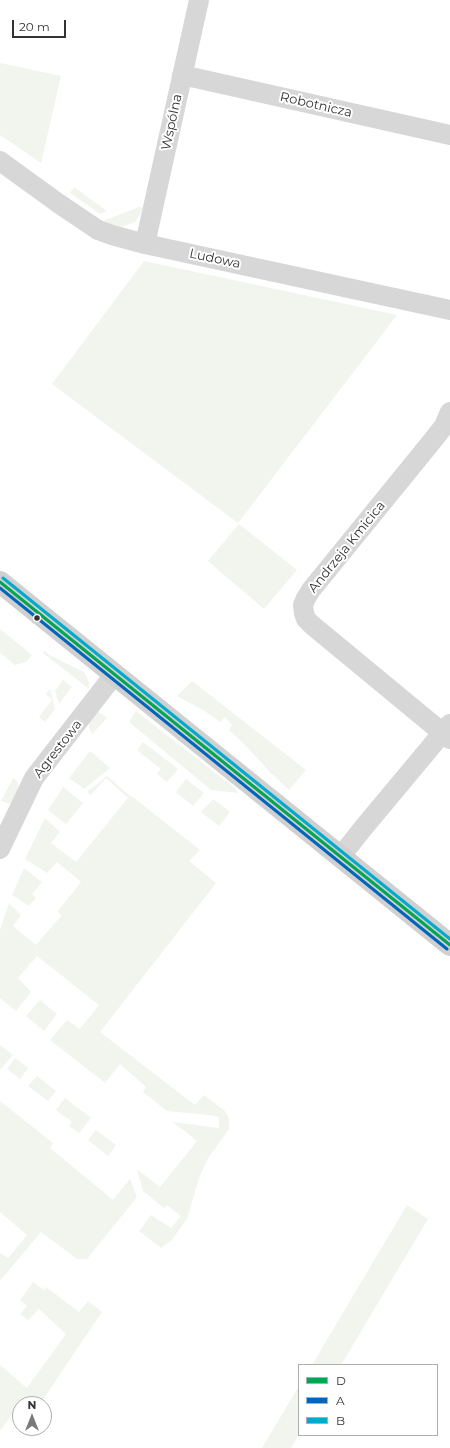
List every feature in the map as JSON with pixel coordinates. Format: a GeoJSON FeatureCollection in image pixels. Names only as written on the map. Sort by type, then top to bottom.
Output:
{"type":"FeatureCollection","features":[{"type":"Feature","properties":{"kind":"main road"},"geometry":{"type":"LineString","coordinates":[[0,582],[341,856],[450,946]]}},
{"type":"Feature","properties":{"kind":"street","name":"Wspólna"},"geometry":{"type":"LineString","coordinates":[[145,244],[199,0]]}},
{"type":"Feature","properties":{"kind":"street","name":"Robotnicza"},"geometry":{"type":"LineString","coordinates":[[182,75],[450,135]]}},
{"type":"Feature","properties":{"kind":"street","name":"Ludowa"},"geometry":{"type":"LineString","coordinates":[[0,161],[98,230],[127,240],[450,310]]}},
{"type":"Feature","properties":{"kind":"street","name":"Andrzeja Kmicica"},"geometry":{"type":"LineString","coordinates":[[447,732],[312,625],[306,619],[304,614],[304,605],[311,590],[434,440],[444,426],[450,412]]}},
{"type":"Feature","properties":{"kind":"street","name":"Agrestowa"},"geometry":{"type":"LineString","coordinates":[[0,849],[34,778],[114,675]]}},
{"type":"Feature","properties":{"kind":"street"},"geometry":{"type":"LineString","coordinates":[[341,856],[364,827],[447,732]]}},
{"type":"Feature","properties":{"kind":"shaded area"},"geometry":{"type":"Polygon","coordinates":[[[0,63],[61,76],[41,163],[0,135],[0,63]]]}},
{"type":"Feature","properties":{"kind":"shaded area"},"geometry":{"type":"Polygon","coordinates":[[[74,187],[107,211],[100,214],[70,193],[74,187]]]}},
{"type":"Feature","properties":{"kind":"shaded area"},"geometry":{"type":"Polygon","coordinates":[[[139,207],[143,208],[135,222],[121,227],[103,221],[139,207]]]}},
{"type":"Feature","properties":{"kind":"shaded area"},"geometry":{"type":"Polygon","coordinates":[[[144,261],[397,315],[238,523],[52,384],[144,261]]]}},
{"type":"Feature","properties":{"kind":"shaded area"},"geometry":{"type":"Polygon","coordinates":[[[239,524],[297,570],[264,609],[208,561],[239,524]]]}},
{"type":"Feature","properties":{"kind":"shaded area"},"geometry":{"type":"Polygon","coordinates":[[[0,629],[32,655],[26,662],[15,665],[0,653],[0,629]]]}},
{"type":"Feature","properties":{"kind":"shaded area"},"geometry":{"type":"Polygon","coordinates":[[[44,651],[84,672],[89,682],[89,689],[43,653],[44,651]]]}},
{"type":"Feature","properties":{"kind":"shaded area"},"geometry":{"type":"Polygon","coordinates":[[[63,680],[72,687],[59,704],[55,691],[63,680]]]}},
{"type":"Feature","properties":{"kind":"shaded area"},"geometry":{"type":"Polygon","coordinates":[[[192,681],[306,770],[289,790],[229,730],[232,725],[225,717],[220,722],[203,710],[177,696],[192,681]]]}},
{"type":"Feature","properties":{"kind":"shaded area"},"geometry":{"type":"Polygon","coordinates":[[[50,689],[55,709],[45,722],[39,717],[52,700],[46,694],[50,689]]]}},
{"type":"Feature","properties":{"kind":"shaded area"},"geometry":{"type":"Polygon","coordinates":[[[96,710],[107,718],[92,734],[89,728],[89,721],[96,710]]]}},
{"type":"Feature","properties":{"kind":"shaded area"},"geometry":{"type":"Polygon","coordinates":[[[136,711],[236,789],[238,793],[211,790],[129,722],[136,711]]]}},
{"type":"Feature","properties":{"kind":"shaded area"},"geometry":{"type":"Polygon","coordinates":[[[143,742],[178,769],[167,782],[157,774],[161,769],[137,750],[143,742]]]}},
{"type":"Feature","properties":{"kind":"shaded area"},"geometry":{"type":"Polygon","coordinates":[[[90,751],[110,768],[84,789],[69,778],[90,751]]]}},
{"type":"Feature","properties":{"kind":"shaded area"},"geometry":{"type":"Polygon","coordinates":[[[107,776],[130,796],[200,850],[189,861],[216,883],[100,1032],[195,1105],[204,1095],[225,1111],[229,1119],[229,1129],[208,1158],[199,1178],[187,1219],[171,1241],[161,1248],[139,1231],[151,1215],[171,1228],[181,1216],[167,1205],[164,1208],[143,1191],[137,1169],[160,1187],[197,1141],[173,1122],[219,1128],[219,1117],[167,1111],[143,1092],[146,1087],[120,1064],[105,1083],[50,1040],[67,1020],[80,1029],[99,1005],[37,956],[18,978],[31,992],[16,1011],[0,998],[0,930],[9,903],[21,915],[13,926],[36,945],[61,916],[58,911],[81,882],[57,862],[47,873],[25,859],[45,818],[60,832],[51,843],[76,862],[128,798],[106,778],[91,795],[87,792],[107,776]]]}},
{"type":"Feature","properties":{"kind":"shaded area"},"geometry":{"type":"Polygon","coordinates":[[[13,778],[17,781],[19,788],[11,804],[1,801],[13,778]]]}},
{"type":"Feature","properties":{"kind":"shaded area"},"geometry":{"type":"Polygon","coordinates":[[[186,779],[204,793],[193,806],[176,792],[186,779]]]}},
{"type":"Feature","properties":{"kind":"shaded area"},"geometry":{"type":"Polygon","coordinates":[[[63,787],[83,803],[66,824],[48,810],[63,787]]]}},
{"type":"Feature","properties":{"kind":"shaded area"},"geometry":{"type":"Polygon","coordinates":[[[213,799],[230,812],[219,826],[201,812],[213,799]]]}},
{"type":"Feature","properties":{"kind":"shaded area"},"geometry":{"type":"Polygon","coordinates":[[[24,868],[42,882],[32,894],[36,898],[29,906],[12,895],[24,868]]]}},
{"type":"Feature","properties":{"kind":"shaded area"},"geometry":{"type":"Polygon","coordinates":[[[40,1000],[57,1014],[44,1031],[26,1016],[40,1000]]]}},
{"type":"Feature","properties":{"kind":"shaded area"},"geometry":{"type":"Polygon","coordinates":[[[0,1045],[13,1055],[0,1070],[0,1045]]]}},
{"type":"Feature","properties":{"kind":"shaded area"},"geometry":{"type":"Polygon","coordinates":[[[15,1058],[28,1068],[20,1079],[7,1069],[15,1058]]]}},
{"type":"Feature","properties":{"kind":"shaded area"},"geometry":{"type":"Polygon","coordinates":[[[37,1076],[56,1091],[48,1101],[28,1086],[37,1076]]]}},
{"type":"Feature","properties":{"kind":"shaded area"},"geometry":{"type":"Polygon","coordinates":[[[65,1098],[91,1118],[79,1133],[69,1126],[72,1122],[56,1110],[65,1098]]]}},
{"type":"Feature","properties":{"kind":"shaded area"},"geometry":{"type":"Polygon","coordinates":[[[0,1101],[53,1143],[50,1148],[113,1200],[130,1179],[137,1197],[87,1259],[77,1259],[41,1232],[0,1281],[0,1253],[8,1258],[27,1235],[0,1212],[0,1101]]]}},
{"type":"Feature","properties":{"kind":"shaded area"},"geometry":{"type":"Polygon","coordinates":[[[96,1130],[116,1145],[108,1156],[88,1140],[96,1130]]]}},
{"type":"Feature","properties":{"kind":"shaded area"},"geometry":{"type":"Polygon","coordinates":[[[407,1205],[428,1219],[342,1364],[313,1364],[407,1205]]]}},
{"type":"Feature","properties":{"kind":"shaded area"},"geometry":{"type":"Polygon","coordinates":[[[33,1282],[44,1290],[46,1287],[79,1312],[88,1301],[102,1312],[45,1396],[12,1396],[12,1414],[0,1431],[0,1365],[27,1388],[66,1334],[39,1309],[28,1320],[20,1314],[27,1306],[20,1300],[33,1282]]]}},
{"type":"Feature","properties":{"kind":"shaded area"},"geometry":{"type":"Polygon","coordinates":[[[298,1388],[298,1436],[291,1448],[262,1448],[298,1388]]]}},
{"type":"Feature","properties":{"kind":"transit line","name":"B"},"geometry":{"type":"LineString","coordinates":[[3,578],[450,939]]}},
{"type":"Feature","properties":{"kind":"transit line","name":"D"},"geometry":{"type":"LineString","coordinates":[[0,582],[450,945]]}},
{"type":"Feature","properties":{"kind":"transit line","name":"A"},"geometry":{"type":"LineString","coordinates":[[0,588],[447,949]]}}]}
